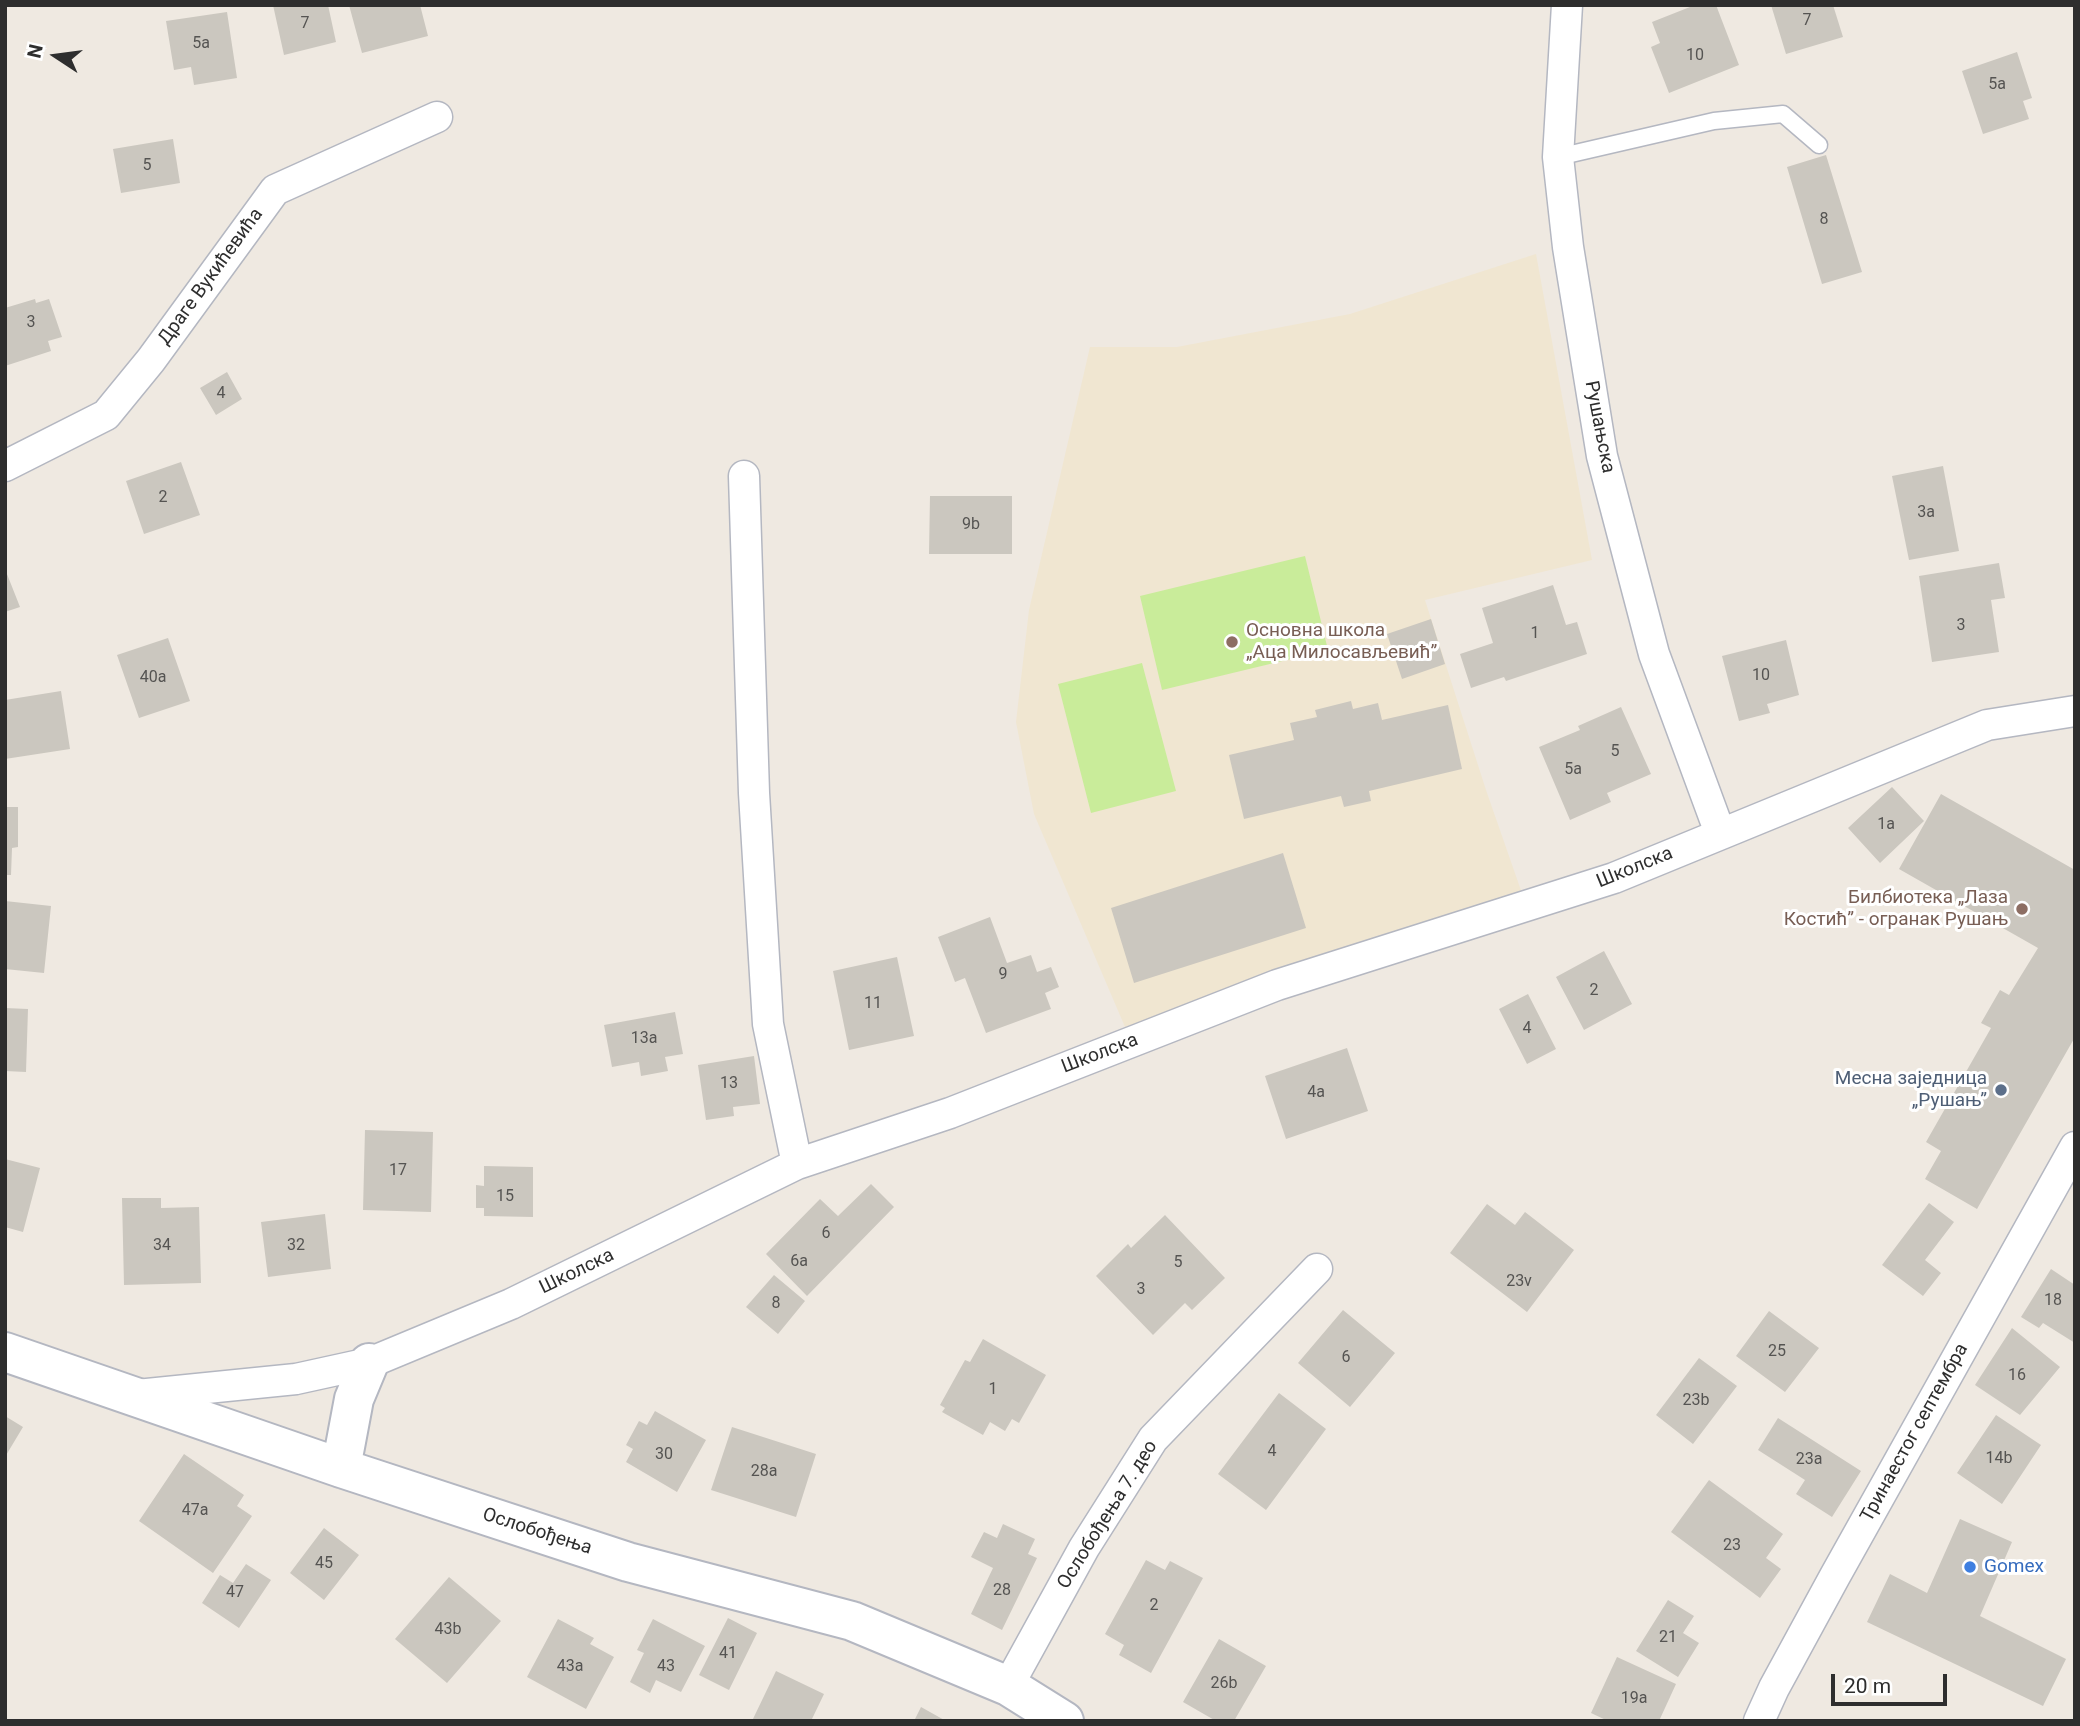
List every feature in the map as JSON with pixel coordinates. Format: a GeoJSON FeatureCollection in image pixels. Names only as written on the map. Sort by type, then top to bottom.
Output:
{"type":"FeatureCollection","features":[{"type":"Feature","properties":{"kind":"street","name":"Рушањска"},"geometry":{"type":"LineString","coordinates":[[1567,5],[1558,158],[1568,247],[1602,456],[1654,654],[1720,834]]}},
{"type":"Feature","properties":{"kind":"street","name":"Драге Вукићевића"},"geometry":{"type":"LineString","coordinates":[[5,466],[106,415],[151,360],[275,190],[437,117]]}},
{"type":"Feature","properties":{"kind":"street"},"geometry":{"type":"LineString","coordinates":[[744,476],[754,793],[768,1024],[797,1164]]}},
{"type":"Feature","properties":{"kind":"street","name":"Школска"},"geometry":{"type":"LineString","coordinates":[[130,1396],[296,1378],[369,1363],[511,1304],[797,1164],[950,1112],[1276,985],[1614,878],[1987,725],[2075,711]]}},
{"type":"Feature","properties":{"kind":"street","name":"Тринаестог септембра"},"geometry":{"type":"LineString","coordinates":[[1759,1721],[1835,1576],[2075,1147]]}},
{"type":"Feature","properties":{"kind":"street","name":"Ослобођења 7. део"},"geometry":{"type":"LineString","coordinates":[[1008,1686],[1084,1548],[1153,1439],[1317,1269]]}},
{"type":"Feature","properties":{"kind":"street","name":"Ослобођења"},"geometry":{"type":"LineString","coordinates":[[5,1352],[341,1468],[628,1562],[852,1621],[1008,1686],[1064,1721]]}},
{"type":"Feature","properties":{"kind":"street"},"geometry":{"type":"LineString","coordinates":[[341,1468],[354,1399],[369,1363]]}},
{"type":"Feature","properties":{"kind":"lane"},"geometry":{"type":"LineString","coordinates":[[1558,158],[1714,121],[1783,114],[1819,145]]}},
{"type":"Feature","properties":{"kind":"shaded area","name":"Основна школа „Аца Милосављевић”"},"geometry":{"type":"Polygon","coordinates":[[[1536,254],[1592,560],[1425,600],[1525,902],[1125,1027],[1034,814],[1016,722],[1029,610],[1090,347],[1177,347],[1350,314],[1536,254]]]}},
{"type":"Feature","properties":{"kind":"green space"},"geometry":{"type":"Polygon","coordinates":[[[1305,556],[1328,650],[1162,690],[1140,596],[1305,556]]]}},
{"type":"Feature","properties":{"kind":"green space"},"geometry":{"type":"Polygon","coordinates":[[[1142,663],[1176,791],[1091,813],[1058,684],[1142,663]]]}},
{"type":"Feature","properties":{"kind":"building"},"geometry":{"type":"Polygon","coordinates":[[[273,5],[328,5],[336,42],[284,55],[273,5]]]}},
{"type":"Feature","properties":{"kind":"building"},"geometry":{"type":"Polygon","coordinates":[[[349,5],[420,5],[428,36],[362,53],[349,5]]]}},
{"type":"Feature","properties":{"kind":"building"},"geometry":{"type":"Polygon","coordinates":[[[1695,5],[1716,5],[1739,65],[1669,93],[1651,47],[1660,43],[1652,22],[1695,5]]]}},
{"type":"Feature","properties":{"kind":"building"},"geometry":{"type":"Polygon","coordinates":[[[1771,5],[1833,5],[1843,37],[1786,54],[1771,5]]]}},
{"type":"Feature","properties":{"kind":"building"},"geometry":{"type":"Polygon","coordinates":[[[227,12],[237,78],[194,85],[191,67],[174,70],[166,21],[227,12]]]}},
{"type":"Feature","properties":{"kind":"building"},"geometry":{"type":"Polygon","coordinates":[[[2017,52],[2032,98],[2023,101],[2029,119],[1983,134],[1962,71],[2017,52]]]}},
{"type":"Feature","properties":{"kind":"building"},"geometry":{"type":"Polygon","coordinates":[[[173,139],[180,183],[121,193],[113,149],[173,139]]]}},
{"type":"Feature","properties":{"kind":"building"},"geometry":{"type":"Polygon","coordinates":[[[1826,155],[1862,272],[1822,284],[1787,167],[1826,155]]]}},
{"type":"Feature","properties":{"kind":"building"},"geometry":{"type":"Polygon","coordinates":[[[35,299],[36,303],[49,299],[62,337],[48,341],[51,351],[5,366],[5,308],[35,299]]]}},
{"type":"Feature","properties":{"kind":"building"},"geometry":{"type":"Polygon","coordinates":[[[227,372],[242,399],[216,415],[200,388],[227,372]]]}},
{"type":"Feature","properties":{"kind":"building"},"geometry":{"type":"Polygon","coordinates":[[[181,462],[200,515],[144,534],[126,481],[181,462]]]}},
{"type":"Feature","properties":{"kind":"building"},"geometry":{"type":"Polygon","coordinates":[[[1943,466],[1959,551],[1909,560],[1892,476],[1943,466]]]}},
{"type":"Feature","properties":{"kind":"building"},"geometry":{"type":"Polygon","coordinates":[[[930,496],[1012,496],[1012,554],[929,554],[930,496]]]}},
{"type":"Feature","properties":{"kind":"building"},"geometry":{"type":"Polygon","coordinates":[[[1999,563],[2005,598],[1991,600],[1999,652],[1932,662],[1919,576],[1999,563]]]}},
{"type":"Feature","properties":{"kind":"building"},"geometry":{"type":"Polygon","coordinates":[[[5,569],[20,607],[5,612],[5,569]]]}},
{"type":"Feature","properties":{"kind":"building"},"geometry":{"type":"Polygon","coordinates":[[[1553,585],[1566,625],[1577,622],[1587,654],[1506,681],[1504,677],[1471,688],[1460,654],[1493,643],[1482,608],[1553,585]]]}},
{"type":"Feature","properties":{"kind":"building"},"geometry":{"type":"Polygon","coordinates":[[[1431,619],[1445,664],[1402,679],[1387,634],[1431,619]]]}},
{"type":"Feature","properties":{"kind":"building"},"geometry":{"type":"Polygon","coordinates":[[[168,638],[190,701],[139,718],[117,655],[168,638]]]}},
{"type":"Feature","properties":{"kind":"building"},"geometry":{"type":"Polygon","coordinates":[[[1786,640],[1799,695],[1767,704],[1770,713],[1739,721],[1722,656],[1786,640]]]}},
{"type":"Feature","properties":{"kind":"building"},"geometry":{"type":"Polygon","coordinates":[[[61,691],[70,749],[5,759],[5,700],[61,691]]]}},
{"type":"Feature","properties":{"kind":"building"},"geometry":{"type":"Polygon","coordinates":[[[1351,701],[1353,709],[1378,703],[1382,720],[1448,705],[1462,769],[1369,791],[1371,801],[1344,807],[1341,796],[1244,819],[1229,755],[1294,740],[1290,723],[1317,717],[1315,710],[1351,701]]]}},
{"type":"Feature","properties":{"kind":"building"},"geometry":{"type":"Polygon","coordinates":[[[1621,707],[1651,774],[1607,793],[1611,802],[1570,820],[1539,747],[1580,730],[1578,726],[1621,707]]]}},
{"type":"Feature","properties":{"kind":"building"},"geometry":{"type":"Polygon","coordinates":[[[1892,787],[1924,821],[1880,863],[1848,828],[1892,787]]]}},
{"type":"Feature","properties":{"kind":"building"},"geometry":{"type":"Polygon","coordinates":[[[1941,794],[2075,870],[2075,1037],[1977,1209],[1925,1179],[1941,1151],[1926,1142],[1991,1028],[1981,1023],[2000,990],[2009,995],[2038,948],[1899,869],[1941,794]]]}},
{"type":"Feature","properties":{"kind":"building"},"geometry":{"type":"Polygon","coordinates":[[[5,807],[18,807],[18,847],[12,848],[11,875],[5,875],[5,807]]]}},
{"type":"Feature","properties":{"kind":"building"},"geometry":{"type":"Polygon","coordinates":[[[1283,853],[1306,928],[1134,983],[1111,908],[1283,853]]]}},
{"type":"Feature","properties":{"kind":"building"},"geometry":{"type":"Polygon","coordinates":[[[5,901],[51,906],[44,973],[5,969],[5,901]]]}},
{"type":"Feature","properties":{"kind":"building"},"geometry":{"type":"Polygon","coordinates":[[[990,917],[1007,963],[1031,955],[1037,972],[1051,967],[1059,987],[1045,993],[1051,1009],[986,1033],[965,978],[955,982],[938,937],[990,917]]]}},
{"type":"Feature","properties":{"kind":"building"},"geometry":{"type":"Polygon","coordinates":[[[1604,951],[1632,1004],[1584,1030],[1556,977],[1604,951]]]}},
{"type":"Feature","properties":{"kind":"building"},"geometry":{"type":"Polygon","coordinates":[[[897,957],[914,1036],[849,1050],[833,971],[897,957]]]}},
{"type":"Feature","properties":{"kind":"building"},"geometry":{"type":"Polygon","coordinates":[[[1528,994],[1556,1049],[1527,1064],[1499,1009],[1528,994]]]}},
{"type":"Feature","properties":{"kind":"building"},"geometry":{"type":"Polygon","coordinates":[[[5,1008],[28,1009],[26,1072],[5,1071],[5,1008]]]}},
{"type":"Feature","properties":{"kind":"building"},"geometry":{"type":"Polygon","coordinates":[[[675,1012],[683,1054],[665,1057],[668,1071],[641,1076],[639,1062],[612,1067],[604,1025],[675,1012]]]}},
{"type":"Feature","properties":{"kind":"building"},"geometry":{"type":"Polygon","coordinates":[[[1347,1048],[1368,1111],[1286,1139],[1265,1076],[1347,1048]]]}},
{"type":"Feature","properties":{"kind":"building"},"geometry":{"type":"Polygon","coordinates":[[[754,1056],[760,1104],[733,1107],[734,1116],[706,1120],[698,1065],[754,1056]]]}},
{"type":"Feature","properties":{"kind":"building"},"geometry":{"type":"Polygon","coordinates":[[[365,1130],[433,1132],[431,1212],[363,1210],[365,1130]]]}},
{"type":"Feature","properties":{"kind":"building"},"geometry":{"type":"Polygon","coordinates":[[[5,1159],[40,1168],[23,1232],[5,1227],[5,1159]]]}},
{"type":"Feature","properties":{"kind":"building"},"geometry":{"type":"Polygon","coordinates":[[[484,1166],[533,1167],[533,1217],[484,1216],[484,1208],[476,1208],[476,1185],[484,1186],[484,1166]]]}},
{"type":"Feature","properties":{"kind":"building"},"geometry":{"type":"Polygon","coordinates":[[[871,1184],[894,1207],[807,1296],[766,1254],[820,1199],[838,1216],[871,1184]]]}},
{"type":"Feature","properties":{"kind":"building"},"geometry":{"type":"Polygon","coordinates":[[[122,1198],[161,1198],[161,1208],[199,1207],[201,1283],[124,1285],[122,1198]]]}},
{"type":"Feature","properties":{"kind":"building"},"geometry":{"type":"Polygon","coordinates":[[[1929,1203],[1954,1222],[1925,1260],[1941,1273],[1923,1296],[1882,1265],[1929,1203]]]}},
{"type":"Feature","properties":{"kind":"building"},"geometry":{"type":"Polygon","coordinates":[[[1487,1204],[1515,1225],[1525,1212],[1574,1250],[1527,1312],[1450,1253],[1487,1204]]]}},
{"type":"Feature","properties":{"kind":"building"},"geometry":{"type":"Polygon","coordinates":[[[325,1214],[331,1269],[268,1277],[261,1222],[325,1214]]]}},
{"type":"Feature","properties":{"kind":"building"},"geometry":{"type":"Polygon","coordinates":[[[1165,1215],[1225,1278],[1192,1310],[1185,1303],[1153,1335],[1096,1276],[1128,1244],[1131,1248],[1165,1215]]]}},
{"type":"Feature","properties":{"kind":"building"},"geometry":{"type":"Polygon","coordinates":[[[2051,1269],[2075,1285],[2075,1343],[2043,1323],[2039,1328],[2021,1317],[2051,1269]]]}},
{"type":"Feature","properties":{"kind":"building"},"geometry":{"type":"Polygon","coordinates":[[[774,1275],[805,1301],[778,1334],[746,1307],[774,1275]]]}},
{"type":"Feature","properties":{"kind":"building"},"geometry":{"type":"Polygon","coordinates":[[[1343,1310],[1395,1353],[1350,1407],[1298,1363],[1343,1310]]]}},
{"type":"Feature","properties":{"kind":"building"},"geometry":{"type":"Polygon","coordinates":[[[1769,1311],[1819,1348],[1785,1392],[1736,1356],[1769,1311]]]}},
{"type":"Feature","properties":{"kind":"building"},"geometry":{"type":"Polygon","coordinates":[[[2012,1328],[2060,1367],[2020,1415],[1975,1385],[2012,1328]]]}},
{"type":"Feature","properties":{"kind":"building"},"geometry":{"type":"Polygon","coordinates":[[[983,1339],[1046,1375],[1019,1423],[1012,1419],[1005,1431],[990,1422],[983,1435],[942,1412],[945,1408],[940,1405],[965,1360],[970,1362],[983,1339]]]}},
{"type":"Feature","properties":{"kind":"building"},"geometry":{"type":"Polygon","coordinates":[[[1699,1358],[1737,1386],[1693,1444],[1656,1415],[1699,1358]]]}},
{"type":"Feature","properties":{"kind":"building"},"geometry":{"type":"Polygon","coordinates":[[[1279,1393],[1326,1429],[1266,1510],[1218,1474],[1279,1393]]]}},
{"type":"Feature","properties":{"kind":"building"},"geometry":{"type":"Polygon","coordinates":[[[655,1411],[706,1440],[677,1492],[626,1462],[633,1449],[626,1445],[639,1421],[647,1425],[655,1411]]]}},
{"type":"Feature","properties":{"kind":"building"},"geometry":{"type":"Polygon","coordinates":[[[1996,1415],[2041,1445],[2002,1504],[1957,1473],[1996,1415]]]}},
{"type":"Feature","properties":{"kind":"building"},"geometry":{"type":"Polygon","coordinates":[[[5,1416],[23,1427],[5,1457],[5,1416]]]}},
{"type":"Feature","properties":{"kind":"building"},"geometry":{"type":"Polygon","coordinates":[[[1778,1418],[1861,1471],[1832,1517],[1796,1494],[1805,1480],[1758,1450],[1778,1418]]]}},
{"type":"Feature","properties":{"kind":"building"},"geometry":{"type":"Polygon","coordinates":[[[732,1427],[816,1454],[796,1517],[711,1490],[732,1427]]]}},
{"type":"Feature","properties":{"kind":"building"},"geometry":{"type":"Polygon","coordinates":[[[184,1454],[244,1495],[237,1506],[252,1516],[213,1573],[139,1521],[184,1454]]]}},
{"type":"Feature","properties":{"kind":"building"},"geometry":{"type":"Polygon","coordinates":[[[1709,1480],[1783,1534],[1766,1558],[1781,1569],[1760,1598],[1671,1532],[1709,1480]]]}},
{"type":"Feature","properties":{"kind":"building"},"geometry":{"type":"Polygon","coordinates":[[[1960,1519],[2012,1542],[1980,1616],[2066,1659],[2043,1706],[1867,1622],[1890,1574],[1927,1593],[1960,1519]]]}},
{"type":"Feature","properties":{"kind":"building"},"geometry":{"type":"Polygon","coordinates":[[[1003,1524],[1035,1539],[1028,1554],[1037,1558],[1002,1630],[971,1614],[993,1568],[971,1557],[984,1532],[997,1538],[1003,1524]]]}},
{"type":"Feature","properties":{"kind":"building"},"geometry":{"type":"Polygon","coordinates":[[[324,1528],[359,1555],[324,1600],[290,1573],[324,1528]]]}},
{"type":"Feature","properties":{"kind":"building"},"geometry":{"type":"Polygon","coordinates":[[[1146,1560],[1165,1570],[1170,1561],[1203,1578],[1151,1673],[1119,1655],[1124,1645],[1105,1634],[1146,1560]]]}},
{"type":"Feature","properties":{"kind":"building"},"geometry":{"type":"Polygon","coordinates":[[[246,1564],[271,1580],[239,1628],[202,1603],[220,1575],[233,1583],[246,1564]]]}},
{"type":"Feature","properties":{"kind":"building"},"geometry":{"type":"Polygon","coordinates":[[[449,1577],[501,1621],[447,1683],[395,1639],[449,1577]]]}},
{"type":"Feature","properties":{"kind":"building"},"geometry":{"type":"Polygon","coordinates":[[[1668,1600],[1694,1616],[1683,1633],[1699,1643],[1678,1677],[1636,1651],[1668,1600]]]}},
{"type":"Feature","properties":{"kind":"building"},"geometry":{"type":"Polygon","coordinates":[[[728,1618],[757,1633],[729,1690],[699,1675],[728,1618]]]}},
{"type":"Feature","properties":{"kind":"building"},"geometry":{"type":"Polygon","coordinates":[[[558,1619],[594,1638],[590,1644],[614,1657],[586,1709],[527,1677],[558,1619]]]}},
{"type":"Feature","properties":{"kind":"building"},"geometry":{"type":"Polygon","coordinates":[[[653,1619],[705,1646],[681,1692],[656,1680],[650,1693],[630,1682],[644,1653],[637,1650],[653,1619]]]}},
{"type":"Feature","properties":{"kind":"building"},"geometry":{"type":"Polygon","coordinates":[[[1219,1639],[1266,1666],[1234,1721],[1216,1721],[1183,1702],[1219,1639]]]}},
{"type":"Feature","properties":{"kind":"building"},"geometry":{"type":"Polygon","coordinates":[[[1617,1657],[1676,1684],[1659,1721],[1608,1721],[1591,1713],[1617,1657]]]}},
{"type":"Feature","properties":{"kind":"building"},"geometry":{"type":"Polygon","coordinates":[[[776,1671],[824,1694],[811,1721],[752,1721],[776,1671]]]}},
{"type":"Feature","properties":{"kind":"building"},"geometry":{"type":"Polygon","coordinates":[[[921,1707],[946,1721],[914,1721],[921,1707]]]}},
{"type":"Feature","properties":{"kind":"place","name":"Основна школа „Аца Милосављевић”"},"geometry":{"type":"Point","coordinates":[1232,642]}},
{"type":"Feature","properties":{"kind":"place","name":"Билбиотека „Лаза Костић” - огранак Рушањ"},"geometry":{"type":"Point","coordinates":[2022,909]}},
{"type":"Feature","properties":{"kind":"place","name":"Месна заједница „Рушањ”"},"geometry":{"type":"Point","coordinates":[2001,1090]}},
{"type":"Feature","properties":{"kind":"place","name":"Gomex"},"geometry":{"type":"Point","coordinates":[1970,1567]}}]}
